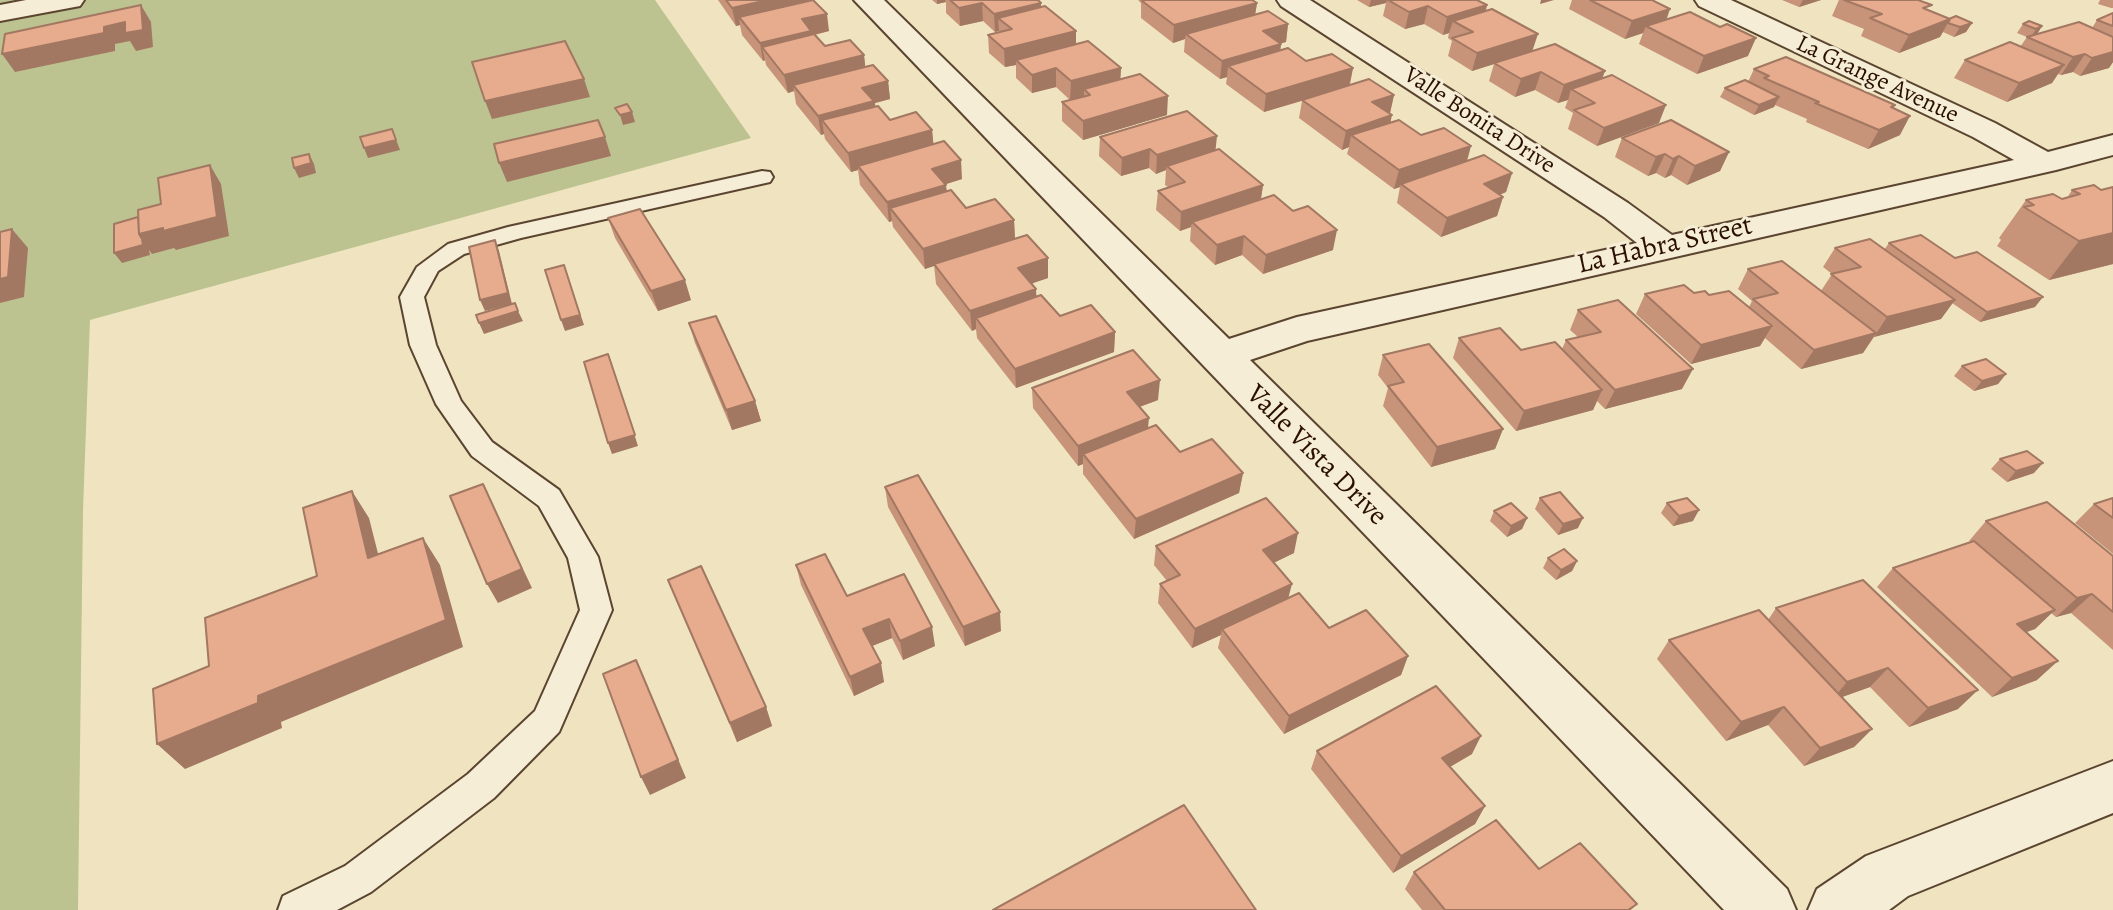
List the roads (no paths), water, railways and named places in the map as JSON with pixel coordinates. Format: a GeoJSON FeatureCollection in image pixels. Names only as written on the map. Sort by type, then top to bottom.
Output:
{"type":"FeatureCollection","features":[{"type":"Feature","properties":{"kind":"street"},"geometry":{"type":"LineString","coordinates":[[0,13],[70,0]]}},
{"type":"Feature","properties":{"kind":"street","name":"Valle Vista Drive"},"geometry":{"type":"LineString","coordinates":[[868,0],[1766,910]]}},
{"type":"Feature","properties":{"kind":"street","name":"Valle Bonita Drive"},"geometry":{"type":"LineString","coordinates":[[1291,0],[1616,210],[1664,246]]}},
{"type":"Feature","properties":{"kind":"street","name":"La Grange Avenue"},"geometry":{"type":"LineString","coordinates":[[1709,0],[1984,130],[2044,163]]}},
{"type":"Feature","properties":{"kind":"street","name":"La Habra Street"},"geometry":{"type":"LineString","coordinates":[[1219,357],[1297,330],[2113,145]]}},
{"type":"Feature","properties":{"kind":"street"},"geometry":{"type":"LineString","coordinates":[[1838,910],[1887,876],[2113,787]]}},
{"type":"Feature","properties":{"kind":"lane"},"geometry":{"type":"LineString","coordinates":[[297,910],[371,870],[481,786],[547,721],[596,610],[583,557],[549,498],[482,449],[449,404],[423,345],[412,297],[429,267],[456,249],[501,236],[762,177]]}}]}
